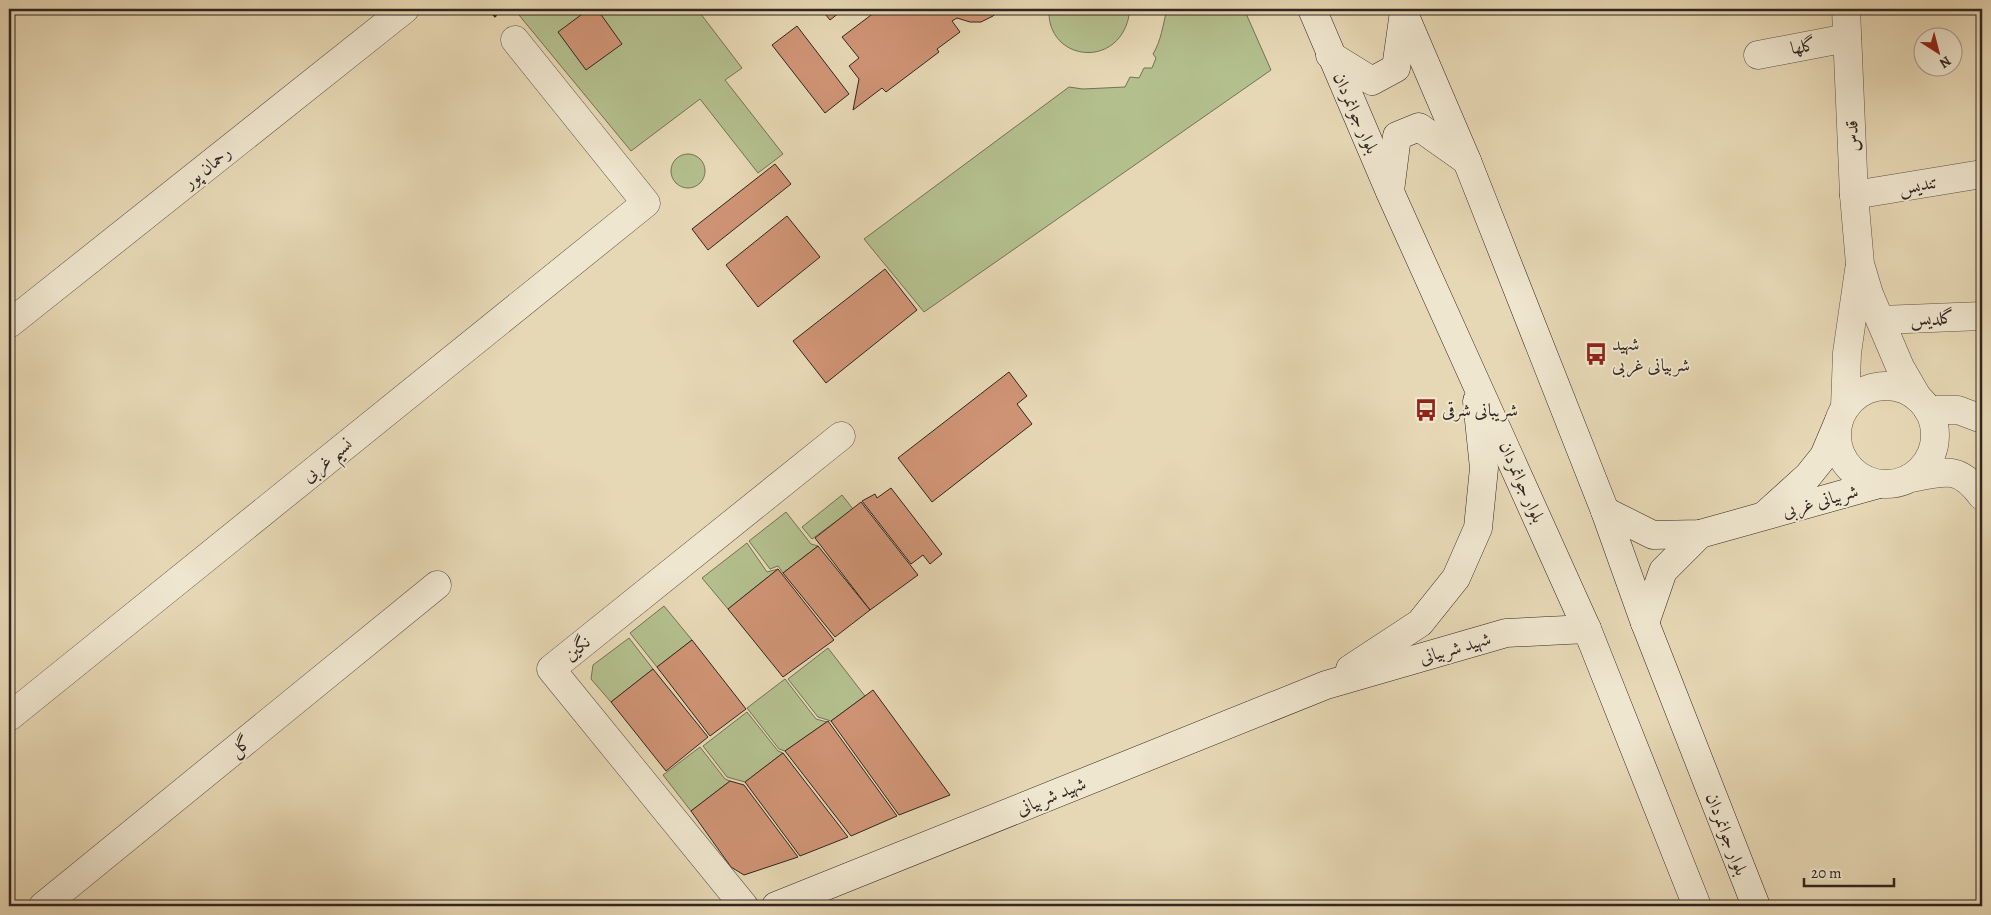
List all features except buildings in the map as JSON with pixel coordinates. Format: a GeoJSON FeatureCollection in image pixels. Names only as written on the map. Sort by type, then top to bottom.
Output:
{"type":"FeatureCollection","features":[{"type":"Feature","properties":{"kind":"street","name":"رحمان پور"},"geometry":{"type":"LineString","coordinates":[[9,324],[405,9]]}},
{"type":"Feature","properties":{"kind":"street","name":"بلوار جوانمردان"},"geometry":{"type":"LineString","coordinates":[[1312,9],[1390,192],[1587,629],[1697,906]]}},
{"type":"Feature","properties":{"kind":"street","name":"قدس"},"geometry":{"type":"LineString","coordinates":[[1846,9],[1854,196],[1860,264],[1868,294],[1900,367],[1923,404]]}},
{"type":"Feature","properties":{"kind":"street","name":"بلوار جوانمردان"},"geometry":{"type":"LineString","coordinates":[[1403,10],[1467,161],[1605,510],[1645,623],[1756,906]]}},
{"type":"Feature","properties":{"kind":"street"},"geometry":{"type":"LineString","coordinates":[[1330,55],[1372,81],[1396,68],[1403,10]]}},
{"type":"Feature","properties":{"kind":"street","name":"گلها"},"geometry":{"type":"LineString","coordinates":[[1758,55],[1847,38]]}},
{"type":"Feature","properties":{"kind":"street","name":"نسیم غربی"},"geometry":{"type":"LineString","coordinates":[[9,717],[646,202],[515,40]]}},
{"type":"Feature","properties":{"kind":"street"},"geometry":{"type":"LineString","coordinates":[[1390,192],[1397,136],[1419,127],[1467,161]]}},
{"type":"Feature","properties":{"kind":"street","name":"تندیس"},"geometry":{"type":"LineString","coordinates":[[1854,196],[1982,174]]}},
{"type":"Feature","properties":{"kind":"street","name":"قدس"},"geometry":{"type":"LineString","coordinates":[[1841,415],[1847,353],[1860,264]]}},
{"type":"Feature","properties":{"kind":"street","name":"گلدیس"},"geometry":{"type":"LineString","coordinates":[[1881,320],[1982,316]]}},
{"type":"Feature","properties":{"kind":"street","name":"شهید شربیانی"},"geometry":{"type":"LineString","coordinates":[[1326,685],[1420,623],[1456,578],[1478,528],[1483,477],[1474,376]]}},
{"type":"Feature","properties":{"kind":"street"},"geometry":{"type":"LineString","coordinates":[[1910,478],[1926,461],[1935,440],[1934,424],[1923,404],[1904,389],[1888,386],[1872,388],[1856,395],[1841,415],[1837,440],[1841,456],[1850,469],[1864,479],[1879,484],[1895,483],[1910,478],[1951,471],[1972,482],[1982,496]]}},
{"type":"Feature","properties":{"kind":"street"},"geometry":{"type":"LineString","coordinates":[[1923,404],[1958,410],[1982,419]]}},
{"type":"Feature","properties":{"kind":"street","name":"شربیانی غربی"},"geometry":{"type":"LineString","coordinates":[[1762,518],[1808,476],[1824,456],[1841,415]]}},
{"type":"Feature","properties":{"kind":"street","name":"نگین"},"geometry":{"type":"LineString","coordinates":[[744,906],[551,669],[841,436]]}},
{"type":"Feature","properties":{"kind":"street","name":"شربیانی غربی"},"geometry":{"type":"LineString","coordinates":[[1605,510],[1653,535],[1700,534],[1879,484]]}},
{"type":"Feature","properties":{"kind":"street"},"geometry":{"type":"LineString","coordinates":[[1645,623],[1663,571],[1700,534]]}},
{"type":"Feature","properties":{"kind":"street","name":"گل"},"geometry":{"type":"LineString","coordinates":[[43,906],[437,585]]}},
{"type":"Feature","properties":{"kind":"street","name":"شهید شربیانی"},"geometry":{"type":"LineString","coordinates":[[776,906],[1326,685],[1506,633],[1587,629]]}},
{"type":"Feature","properties":{"kind":"green space"},"geometry":{"type":"Polygon","coordinates":[[[514,9],[697,9],[742,68],[725,80],[783,154],[758,173],[700,99],[631,151],[514,9]]]}},
{"type":"Feature","properties":{"kind":"green space"},"geometry":{"type":"Polygon","coordinates":[[[1049,9],[1130,9],[1125,29],[1114,43],[1101,50],[1086,52],[1072,49],[1060,40],[1051,27],[1049,9]]]}},
{"type":"Feature","properties":{"kind":"green space"},"geometry":{"type":"Polygon","coordinates":[[[1167,9],[1244,9],[1271,70],[924,312],[864,239],[1069,87],[1083,89],[1125,87],[1130,77],[1139,78],[1144,68],[1152,68],[1156,58],[1153,54],[1160,38],[1167,9]]]}},
{"type":"Feature","properties":{"kind":"green space"},"geometry":{"type":"Polygon","coordinates":[[[688,154],[695,155],[700,159],[704,164],[704,178],[700,183],[695,187],[688,188],[681,187],[676,183],[672,178],[671,171],[672,164],[676,159],[681,155],[688,154]]]}},
{"type":"Feature","properties":{"kind":"green space"},"geometry":{"type":"Polygon","coordinates":[[[842,495],[853,509],[812,539],[802,527],[842,495]]]}},
{"type":"Feature","properties":{"kind":"green space"},"geometry":{"type":"Polygon","coordinates":[[[786,512],[811,544],[818,546],[783,573],[778,566],[770,569],[749,541],[786,512]]]}},
{"type":"Feature","properties":{"kind":"green space"},"geometry":{"type":"Polygon","coordinates":[[[747,543],[767,572],[778,569],[728,609],[702,578],[747,543]]]}},
{"type":"Feature","properties":{"kind":"green space"},"geometry":{"type":"Polygon","coordinates":[[[664,606],[692,640],[657,667],[630,633],[664,606]]]}},
{"type":"Feature","properties":{"kind":"green space"},"geometry":{"type":"Polygon","coordinates":[[[629,638],[653,669],[611,702],[591,679],[593,665],[629,638]]]}},
{"type":"Feature","properties":{"kind":"green space"},"geometry":{"type":"Polygon","coordinates":[[[828,648],[865,696],[831,721],[818,717],[788,679],[828,648]]]}},
{"type":"Feature","properties":{"kind":"green space"},"geometry":{"type":"Polygon","coordinates":[[[785,679],[816,719],[827,722],[785,751],[779,749],[747,708],[785,679]]]}},
{"type":"Feature","properties":{"kind":"green space"},"geometry":{"type":"Polygon","coordinates":[[[747,712],[778,751],[783,753],[745,782],[727,777],[703,746],[747,712]]]}},
{"type":"Feature","properties":{"kind":"green space"},"geometry":{"type":"Polygon","coordinates":[[[700,747],[725,779],[730,781],[691,811],[663,775],[700,747]]]}},
{"type":"Feature","properties":{"kind":"place","name":"شهید شربیانی غربی"},"geometry":{"type":"Point","coordinates":[1596,354]}},
{"type":"Feature","properties":{"kind":"place","name":"شریبانی شرقی"},"geometry":{"type":"Point","coordinates":[1426,410]}}]}
